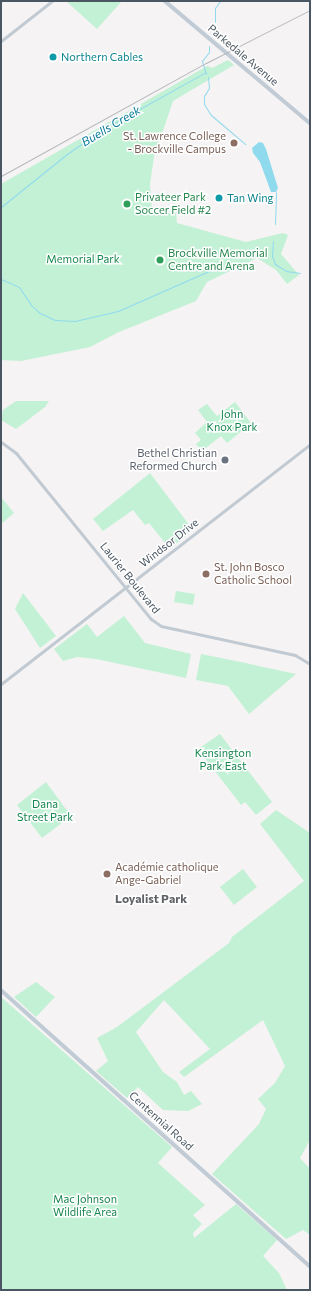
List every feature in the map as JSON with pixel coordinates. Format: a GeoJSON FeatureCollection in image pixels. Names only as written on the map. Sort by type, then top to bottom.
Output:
{"type":"FeatureCollection","features":[{"type":"Feature","properties":{"kind":"main road","name":"Parkedale Avenue"},"geometry":{"type":"LineString","coordinates":[[166,1],[310,123]]}},
{"type":"Feature","properties":{"kind":"main road","name":"Centennial Road"},"geometry":{"type":"LineString","coordinates":[[1,990],[310,1266]]}},
{"type":"Feature","properties":{"kind":"street"},"geometry":{"type":"LineString","coordinates":[[1,41],[52,1]]}},
{"type":"Feature","properties":{"kind":"street","name":"Laurier Boulevard"},"geometry":{"type":"LineString","coordinates":[[1,442],[16,453],[151,619],[161,626],[295,655],[310,664]]}},
{"type":"Feature","properties":{"kind":"street","name":"Windsor Drive"},"geometry":{"type":"LineString","coordinates":[[1,684],[127,588],[310,444]]}},
{"type":"Feature","properties":{"kind":"green space"},"geometry":{"type":"Polygon","coordinates":[[[66,1],[122,1],[97,29],[66,1]]]}},
{"type":"Feature","properties":{"kind":"green space","name":"Memorial Park"},"geometry":{"type":"Polygon","coordinates":[[[228,60],[234,65],[173,101],[154,157],[150,184],[152,214],[176,213],[177,223],[246,242],[283,233],[288,235],[281,254],[299,275],[287,284],[276,270],[257,258],[207,282],[196,301],[119,332],[90,347],[21,361],[1,360],[1,184],[207,66],[212,68],[228,60]]]}},
{"type":"Feature","properties":{"kind":"green space"},"geometry":{"type":"Polygon","coordinates":[[[16,401],[49,401],[45,407],[16,429],[1,420],[3,410],[16,401]]]}},
{"type":"Feature","properties":{"kind":"green space","name":"John Knox Park"},"geometry":{"type":"Polygon","coordinates":[[[235,402],[251,423],[227,443],[221,436],[202,451],[196,444],[201,440],[195,433],[207,422],[198,410],[207,404],[217,416],[235,402]]]}},
{"type":"Feature","properties":{"kind":"green space"},"geometry":{"type":"Polygon","coordinates":[[[150,473],[193,530],[170,549],[149,523],[145,525],[133,510],[103,531],[93,519],[150,473]]]}},
{"type":"Feature","properties":{"kind":"green space"},"geometry":{"type":"Polygon","coordinates":[[[1,497],[14,513],[1,524],[1,497]]]}},
{"type":"Feature","properties":{"kind":"green space"},"geometry":{"type":"Polygon","coordinates":[[[176,591],[195,594],[193,605],[174,602],[176,591]]]}},
{"type":"Feature","properties":{"kind":"green space"},"geometry":{"type":"Polygon","coordinates":[[[23,593],[56,636],[40,648],[15,609],[23,593]]]}},
{"type":"Feature","properties":{"kind":"green space"},"geometry":{"type":"Polygon","coordinates":[[[124,616],[145,643],[191,654],[186,678],[96,659],[77,657],[63,661],[54,649],[87,624],[97,637],[124,616]]]}},
{"type":"Feature","properties":{"kind":"green space"},"geometry":{"type":"Polygon","coordinates":[[[201,654],[296,674],[249,714],[228,686],[196,680],[201,654]]]}},
{"type":"Feature","properties":{"kind":"green space","name":"Kensington Park East"},"geometry":{"type":"Polygon","coordinates":[[[220,734],[272,802],[256,815],[245,802],[241,805],[198,749],[220,734]]]}},
{"type":"Feature","properties":{"kind":"green space","name":"Dana Street Park"},"geometry":{"type":"Polygon","coordinates":[[[46,782],[71,816],[42,838],[17,805],[46,782]]]}},
{"type":"Feature","properties":{"kind":"green space"},"geometry":{"type":"Polygon","coordinates":[[[276,810],[310,833],[310,1140],[300,1158],[310,1169],[310,1235],[303,1230],[286,1239],[212,1174],[259,1124],[266,1109],[258,1099],[275,1083],[285,1066],[263,1020],[184,1077],[179,1072],[210,1049],[164,1000],[136,1032],[163,1072],[177,1082],[184,1095],[191,1091],[202,1104],[188,1111],[163,1110],[138,1087],[127,1098],[96,1071],[108,1061],[97,1038],[117,1027],[229,943],[232,937],[304,881],[260,824],[276,810]]]}},
{"type":"Feature","properties":{"kind":"green space"},"geometry":{"type":"Polygon","coordinates":[[[243,869],[257,887],[234,905],[220,887],[243,869]]]}},
{"type":"Feature","properties":{"kind":"green space"},"geometry":{"type":"Polygon","coordinates":[[[36,982],[55,997],[36,1017],[14,997],[36,982]]]}},
{"type":"Feature","properties":{"kind":"green space","name":"Mac Johnson Wildlife Area"},"geometry":{"type":"Polygon","coordinates":[[[1,997],[172,1147],[158,1163],[205,1205],[193,1215],[202,1224],[193,1233],[194,1238],[236,1204],[277,1240],[263,1256],[279,1273],[287,1290],[1,1290],[1,997]]]}},
{"type":"Feature","properties":{"kind":"water"},"geometry":{"type":"Polygon","coordinates":[[[259,142],[263,143],[266,149],[278,188],[276,192],[271,192],[260,162],[253,153],[252,148],[259,142]]]}},
{"type":"Feature","properties":{"kind":"waterway","name":"Buells Creek"},"geometry":{"type":"LineString","coordinates":[[215,36],[215,8],[220,1]]}},
{"type":"Feature","properties":{"kind":"waterway","name":"Buells Creek"},"geometry":{"type":"LineString","coordinates":[[206,74],[202,61],[209,52],[209,46]]}},
{"type":"Feature","properties":{"kind":"waterway","name":"Buells Creek"},"geometry":{"type":"LineString","coordinates":[[1,207],[67,154],[100,131],[206,72]]}},
{"type":"Feature","properties":{"kind":"waterway"},"geometry":{"type":"LineString","coordinates":[[208,77],[209,88],[204,96],[204,104],[211,115],[245,144]]}},
{"type":"Feature","properties":{"kind":"waterway"},"geometry":{"type":"LineString","coordinates":[[275,224],[276,192]]}},
{"type":"Feature","properties":{"kind":"waterway"},"geometry":{"type":"LineString","coordinates":[[273,241],[272,256],[275,264],[286,271],[300,273]]}},
{"type":"Feature","properties":{"kind":"waterway"},"geometry":{"type":"LineString","coordinates":[[1,279],[19,287],[31,305],[40,313],[55,320],[75,321],[118,311],[220,266]]}},
{"type":"Feature","properties":{"kind":"railway"},"geometry":{"type":"LineString","coordinates":[[1,176],[206,63],[310,10]]}},
{"type":"Feature","properties":{"kind":"place","name":"Northern Cables"},"geometry":{"type":"Point","coordinates":[53,57]}},
{"type":"Feature","properties":{"kind":"place","name":"St. Lawrence College - Brockville Campus"},"geometry":{"type":"Point","coordinates":[234,143]}},
{"type":"Feature","properties":{"kind":"place","name":"Tan Wing"},"geometry":{"type":"Point","coordinates":[219,198]}},
{"type":"Feature","properties":{"kind":"place","name":"Privateer Park Soccer Field #2"},"geometry":{"type":"Point","coordinates":[127,204]}},
{"type":"Feature","properties":{"kind":"place","name":"Brockville Memorial Centre and Arena"},"geometry":{"type":"Point","coordinates":[160,260]}},
{"type":"Feature","properties":{"kind":"place","name":"Bethel Christian Reformed Church"},"geometry":{"type":"Point","coordinates":[225,460]}},
{"type":"Feature","properties":{"kind":"place","name":"St. John Bosco Catholic School"},"geometry":{"type":"Point","coordinates":[206,574]}},
{"type":"Feature","properties":{"kind":"place","name":"Académie catholique Ange-Gabriel"},"geometry":{"type":"Point","coordinates":[107,874]}},
{"type":"Feature","properties":{"kind":"district","name":"Loyalist Park"},"geometry":{"type":"Point","coordinates":[151,899]}}]}
